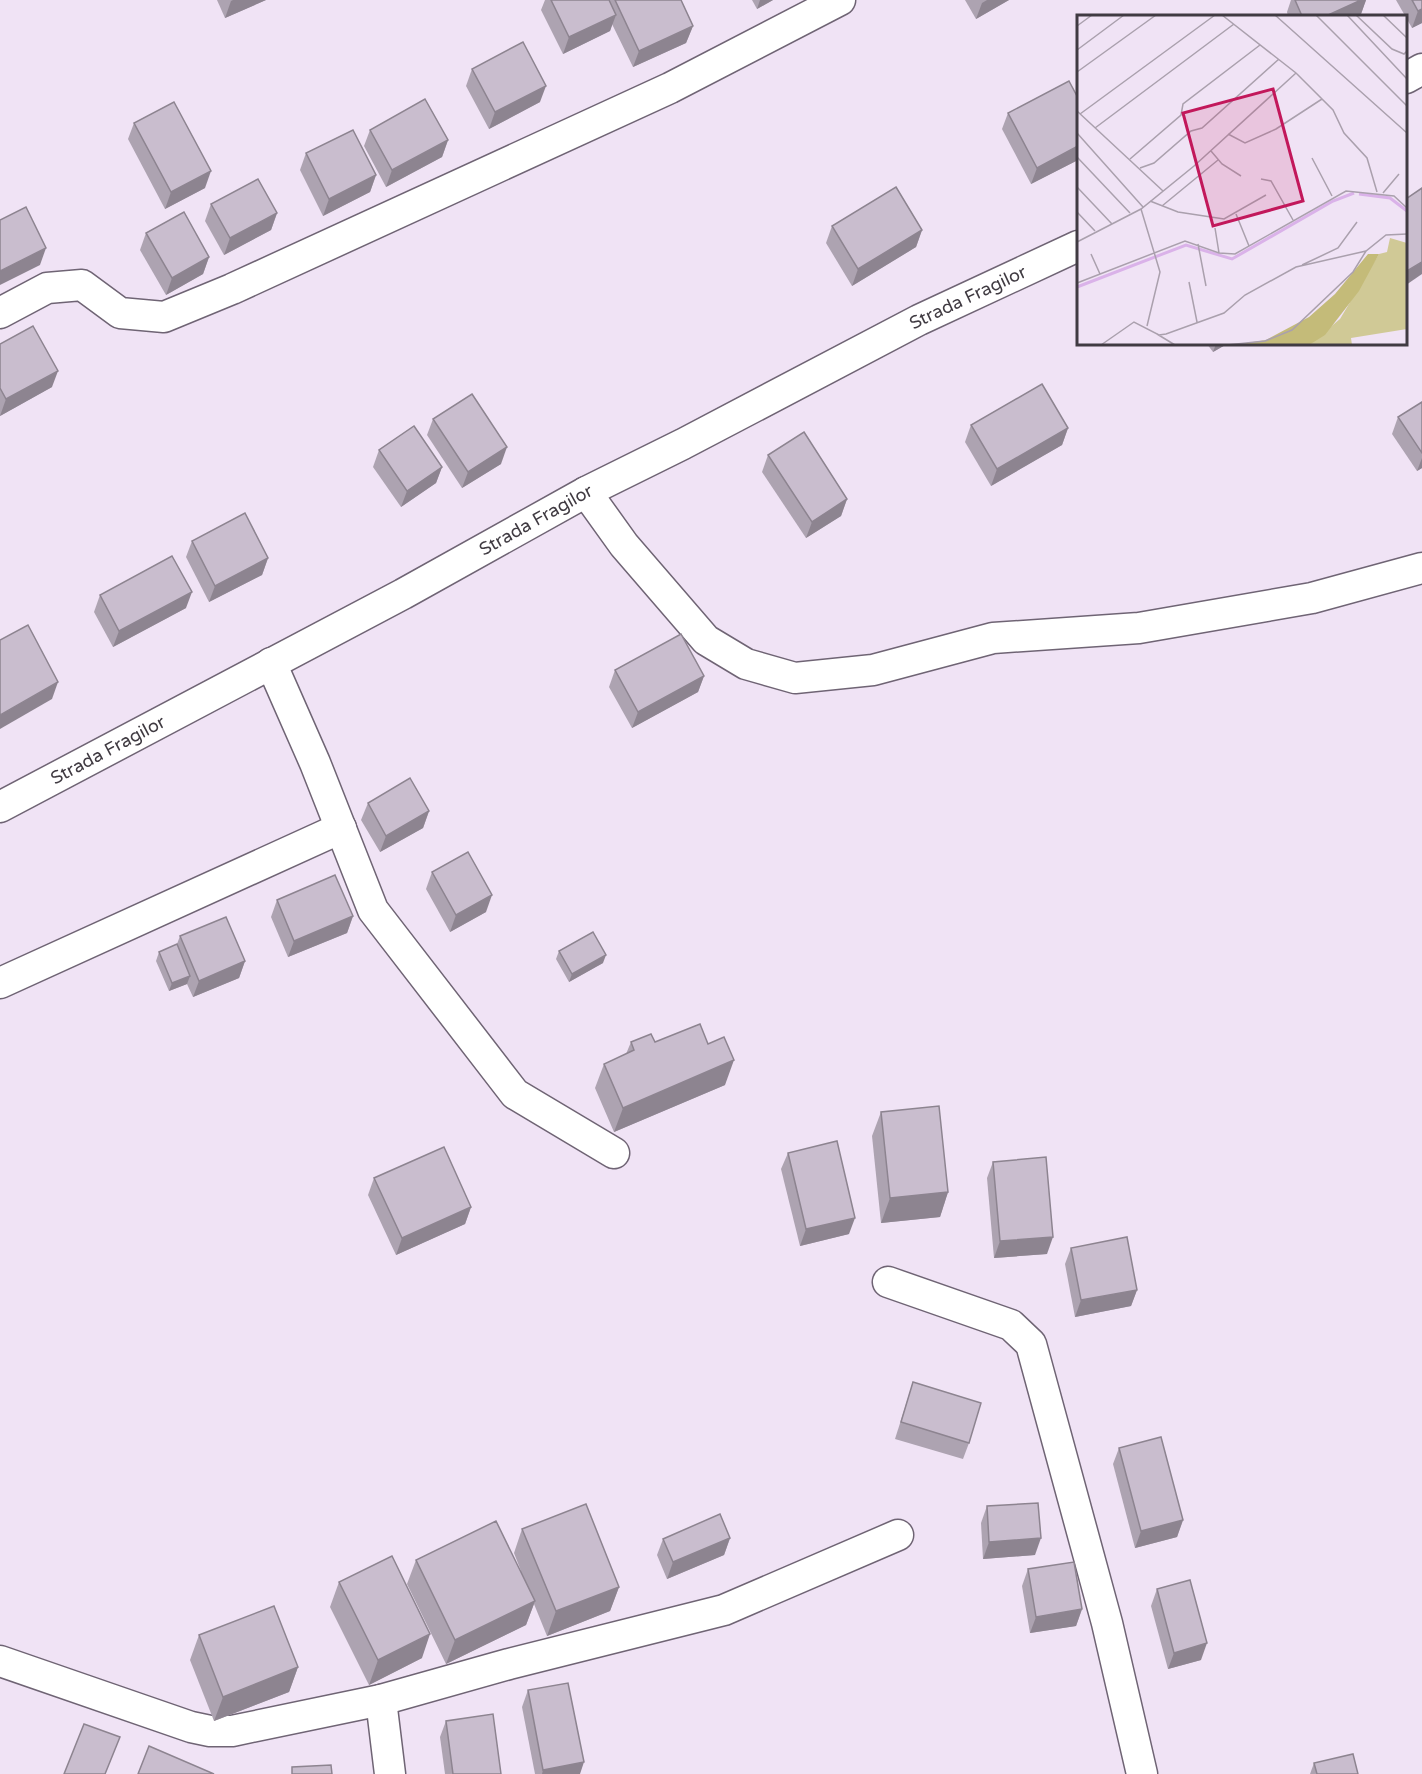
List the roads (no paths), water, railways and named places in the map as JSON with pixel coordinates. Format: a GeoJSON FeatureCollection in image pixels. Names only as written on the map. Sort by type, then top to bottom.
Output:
{"type":"FeatureCollection","features":[{"type":"Feature","properties":{"kind":"street"},"geometry":{"type":"LineString","coordinates":[[0,313],[48,288],[82,285],[120,312],[164,317],[232,289],[670,88],[840,0]]}},
{"type":"Feature","properties":{"kind":"street"},"geometry":{"type":"LineString","coordinates":[[1407,77],[1422,69]]}},
{"type":"Feature","properties":{"kind":"street","name":"Strada Fragilor"},"geometry":{"type":"LineString","coordinates":[[0,807],[403,594],[586,492],[684,444],[919,320],[1077,246]]}},
{"type":"Feature","properties":{"kind":"street"},"geometry":{"type":"LineString","coordinates":[[586,492],[624,545],[706,640],[746,664],[795,678],[873,670],[993,638],[1139,628],[1312,598],[1422,568]]}},
{"type":"Feature","properties":{"kind":"street"},"geometry":{"type":"LineString","coordinates":[[271,663],[315,763],[373,910],[515,1094],[614,1153]]}},
{"type":"Feature","properties":{"kind":"street"},"geometry":{"type":"LineString","coordinates":[[0,983],[341,828]]}},
{"type":"Feature","properties":{"kind":"street"},"geometry":{"type":"LineString","coordinates":[[888,1282],[1011,1325],[1032,1344],[1107,1623],[1142,1774]]}},
{"type":"Feature","properties":{"kind":"street"},"geometry":{"type":"LineString","coordinates":[[0,1662],[191,1727],[210,1731],[232,1731],[381,1700],[509,1664],[724,1610],[898,1535]]}},
{"type":"Feature","properties":{"kind":"street"},"geometry":{"type":"LineString","coordinates":[[381,1700],[390,1774]]}}]}
